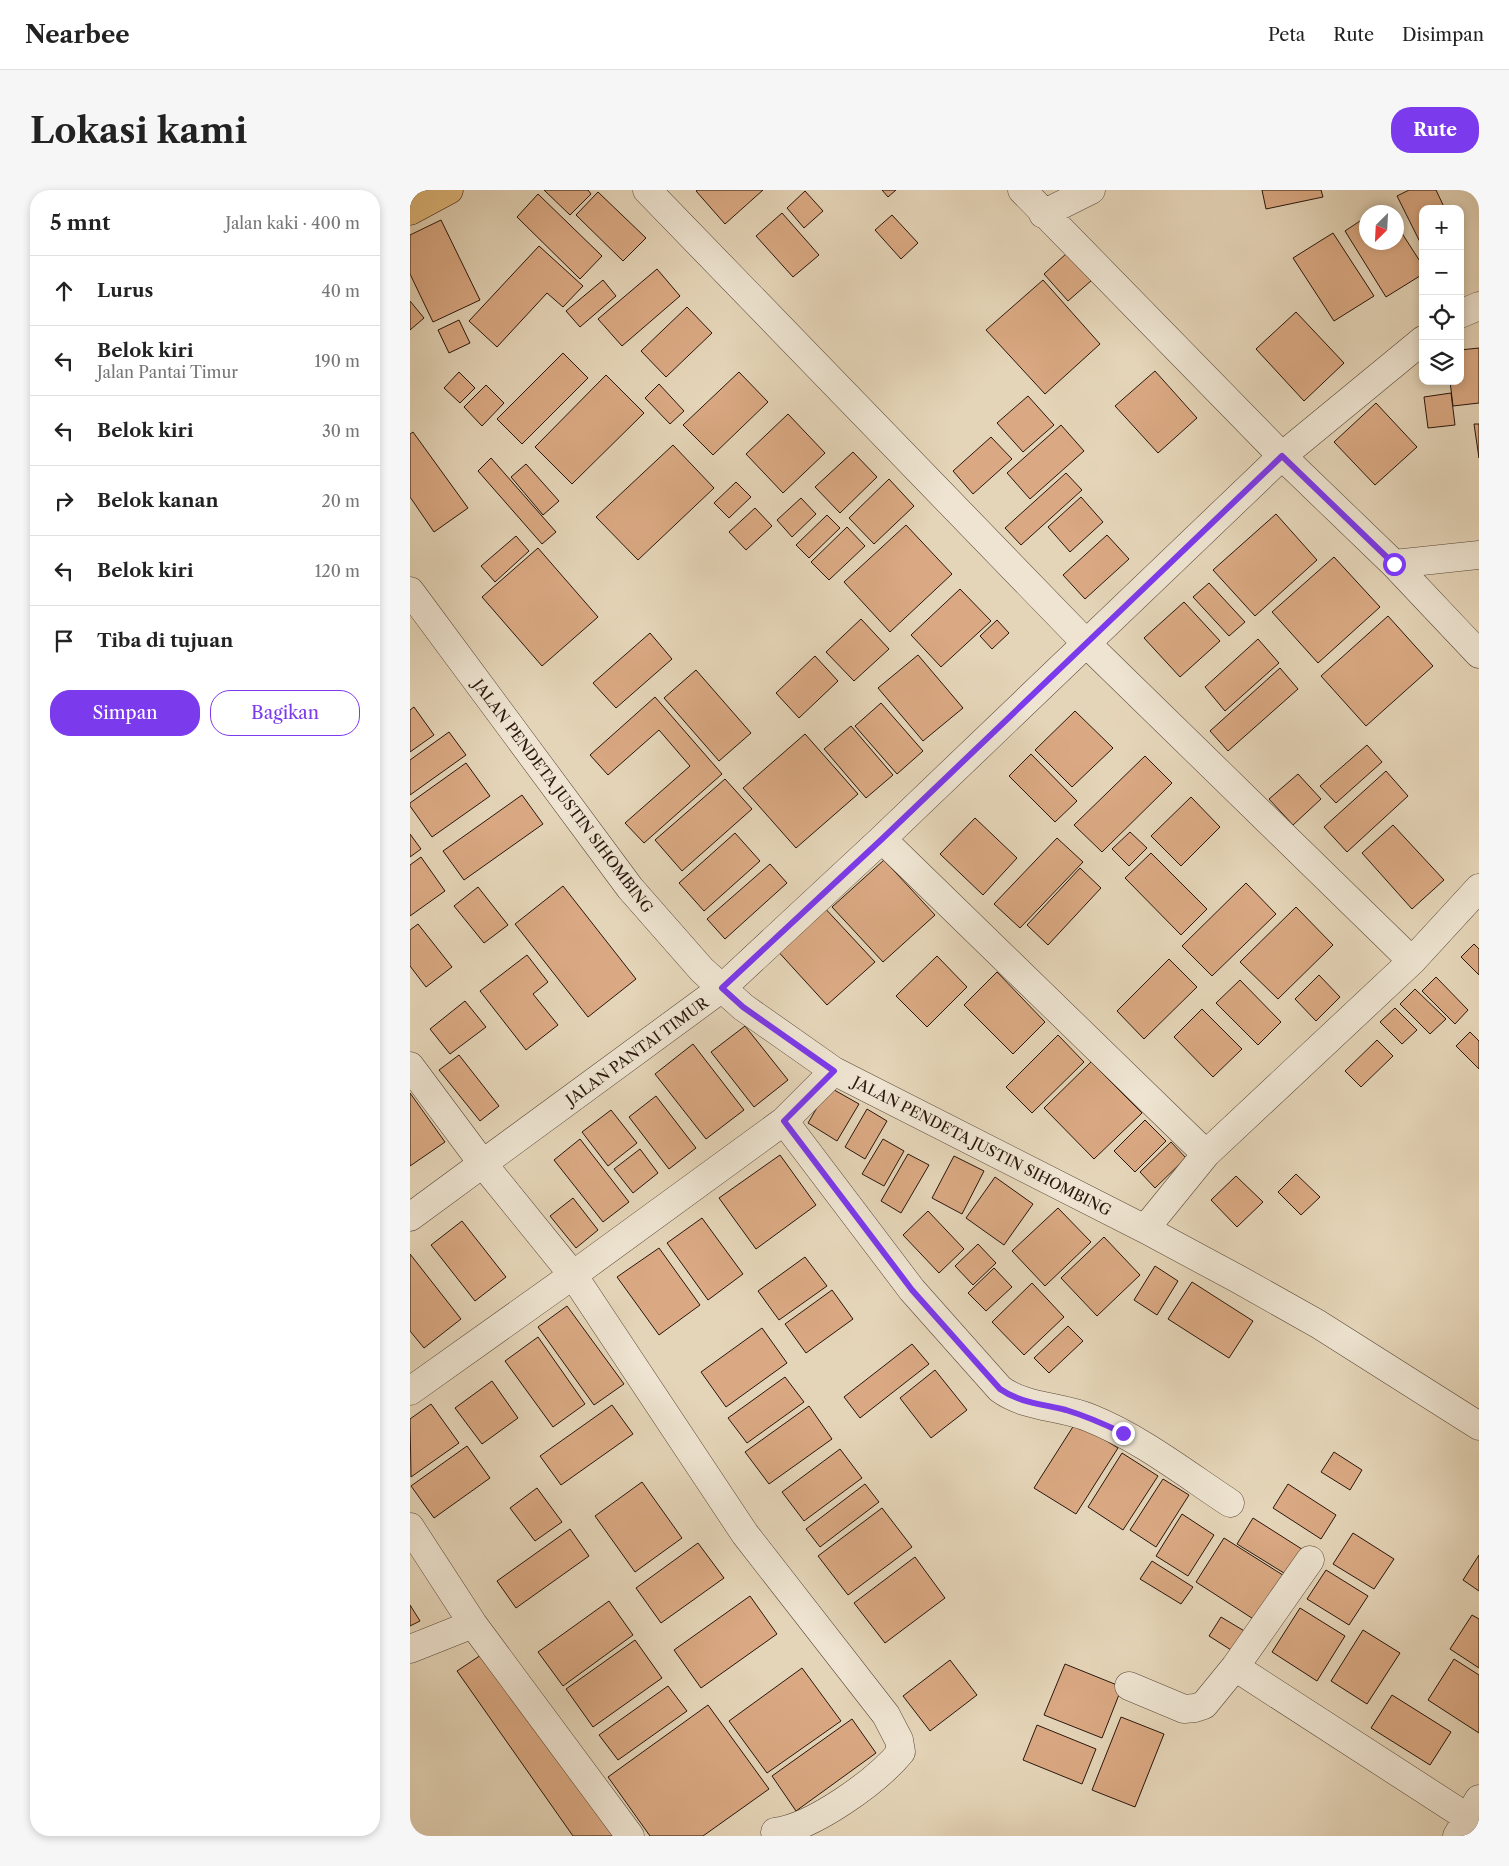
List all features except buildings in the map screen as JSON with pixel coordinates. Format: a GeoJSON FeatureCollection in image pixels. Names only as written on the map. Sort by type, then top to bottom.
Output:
{"type":"FeatureCollection","features":[{"type":"Feature","properties":{"kind":"main road"},"geometry":{"type":"LineString","coordinates":[[410,211],[449,190]]}},
{"type":"Feature","properties":{"kind":"street"},"geometry":{"type":"LineString","coordinates":[[647,190],[1086,643],[1412,961]]}},
{"type":"Feature","properties":{"kind":"street"},"geometry":{"type":"LineString","coordinates":[[1022,190],[1282,456],[1394,564],[1479,654]]}},
{"type":"Feature","properties":{"kind":"street"},"geometry":{"type":"LineString","coordinates":[[1044,214],[1091,190]]}},
{"type":"Feature","properties":{"kind":"street"},"geometry":{"type":"LineString","coordinates":[[1464,312],[1479,306]]}},
{"type":"Feature","properties":{"kind":"street","name":"JALAN PANTAI TIMUR"},"geometry":{"type":"LineString","coordinates":[[410,1217],[722,988],[882,839],[1282,456],[1419,343]]}},
{"type":"Feature","properties":{"kind":"street"},"geometry":{"type":"LineString","coordinates":[[1394,564],[1479,555]]}},
{"type":"Feature","properties":{"kind":"street","name":"JALAN PENDETA JUSTIN SIHOMBING"},"geometry":{"type":"LineString","coordinates":[[410,591],[630,888],[702,970],[743,1007],[834,1071],[1145,1229],[1318,1324],[1479,1426]]}},
{"type":"Feature","properties":{"kind":"street"},"geometry":{"type":"LineString","coordinates":[[882,839],[1206,1154]]}},
{"type":"Feature","properties":{"kind":"street"},"geometry":{"type":"LineString","coordinates":[[1145,1229],[1206,1154],[1412,961],[1479,888]]}},
{"type":"Feature","properties":{"kind":"street"},"geometry":{"type":"LineString","coordinates":[[410,1066],[483,1164],[573,1275],[746,1534],[886,1715],[899,1740],[901,1752],[893,1762],[840,1805],[788,1830],[775,1832]]}},
{"type":"Feature","properties":{"kind":"street"},"geometry":{"type":"LineString","coordinates":[[410,1391],[784,1121],[834,1071]]}},
{"type":"Feature","properties":{"kind":"street"},"geometry":{"type":"LineString","coordinates":[[784,1121],[912,1290],[1000,1389],[1009,1396],[1019,1400],[1090,1418],[1123,1433],[1230,1504]]}},
{"type":"Feature","properties":{"kind":"street"},"geometry":{"type":"LineString","coordinates":[[410,1527],[474,1624],[630,1836]]}},
{"type":"Feature","properties":{"kind":"street"},"geometry":{"type":"LineString","coordinates":[[1128,1686],[1184,1709],[1204,1705],[1235,1667],[1310,1560]]}},
{"type":"Feature","properties":{"kind":"street"},"geometry":{"type":"LineString","coordinates":[[410,1649],[474,1624]]}},
{"type":"Feature","properties":{"kind":"street"},"geometry":{"type":"LineString","coordinates":[[1235,1667],[1471,1819]]}},
{"type":"Feature","properties":{"kind":"route"},"geometry":{"type":"LineString","coordinates":[[1123,1433],[1090,1418],[1019,1400],[1009,1396],[1000,1389],[912,1290],[784,1121],[834,1071],[743,1007],[722,988],[882,839],[1282,456],[1394,564]]}}]}
